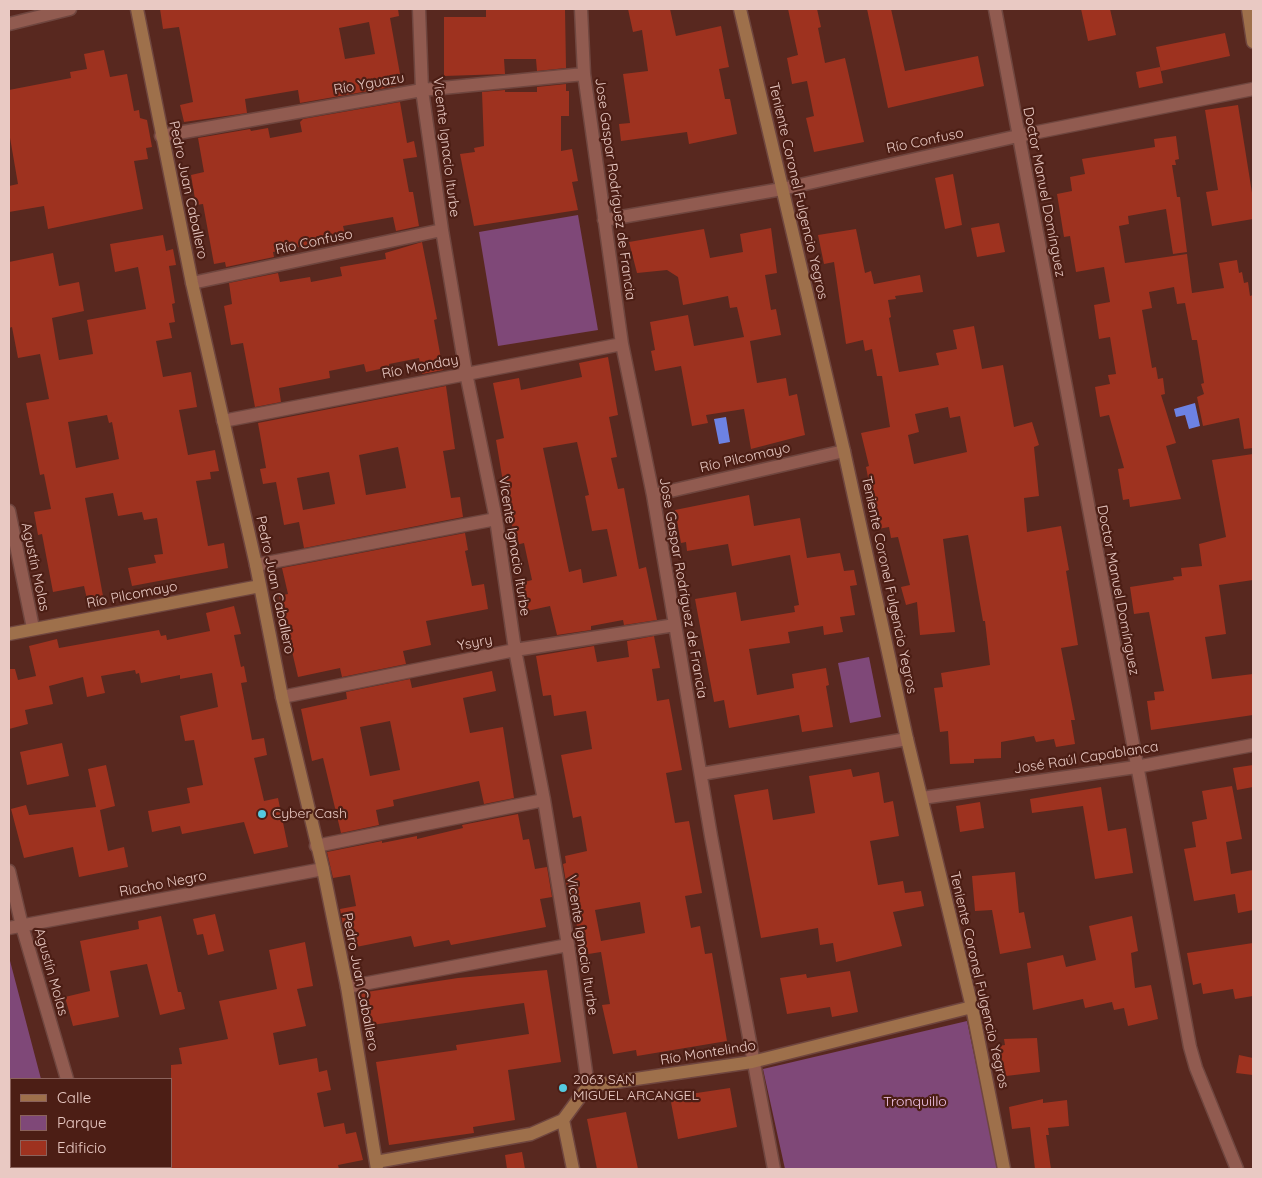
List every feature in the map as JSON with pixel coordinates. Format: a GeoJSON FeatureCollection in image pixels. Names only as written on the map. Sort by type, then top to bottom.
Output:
{"type":"FeatureCollection","features":[{"type":"Feature","properties":{"kind":"street"},"geometry":{"type":"LineString","coordinates":[[9,24],[70,9]]}},
{"type":"Feature","properties":{"kind":"street","name":"Pedro Juan Caballero"},"geometry":{"type":"LineString","coordinates":[[137,9],[192,283],[256,565],[282,697],[323,869],[347,987],[377,1166]]}},
{"type":"Feature","properties":{"kind":"street","name":"Vicente Ignacio Iturbe"},"geometry":{"type":"LineString","coordinates":[[419,9],[422,90],[442,230],[466,374],[496,519],[515,650],[544,800],[568,946],[588,1086]]}},
{"type":"Feature","properties":{"kind":"street","name":"Jose Gaspar Rodríguez de Francia"},"geometry":{"type":"LineString","coordinates":[[581,9],[584,74],[622,344],[652,495],[752,1062],[774,1169]]}},
{"type":"Feature","properties":{"kind":"street","name":"Teniente Coronel Fulgencio Yegros"},"geometry":{"type":"LineString","coordinates":[[740,9],[844,451],[907,738],[972,1007],[1004,1169]]}},
{"type":"Feature","properties":{"kind":"street","name":"Doctor Manuel Domínguez"},"geometry":{"type":"LineString","coordinates":[[994,9],[1190,1047],[1196,1068],[1237,1169]]}},
{"type":"Feature","properties":{"kind":"street"},"geometry":{"type":"LineString","coordinates":[[1248,9],[1253,42]]}},
{"type":"Feature","properties":{"kind":"street","name":"Río Yguazu"},"geometry":{"type":"LineString","coordinates":[[161,136],[422,90],[584,74]]}},
{"type":"Feature","properties":{"kind":"street","name":"Río Confuso"},"geometry":{"type":"LineString","coordinates":[[604,220],[782,189],[1018,136],[1253,89]]}},
{"type":"Feature","properties":{"kind":"street","name":"Río Confuso"},"geometry":{"type":"LineString","coordinates":[[192,283],[442,230]]}},
{"type":"Feature","properties":{"kind":"street","name":"Río Monday"},"geometry":{"type":"LineString","coordinates":[[223,421],[622,344]]}},
{"type":"Feature","properties":{"kind":"street","name":"Río Pilcomayo"},"geometry":{"type":"LineString","coordinates":[[652,495],[844,451]]}},
{"type":"Feature","properties":{"kind":"street","name":"Agustín Molas"},"geometry":{"type":"LineString","coordinates":[[9,511],[33,628]]}},
{"type":"Feature","properties":{"kind":"street"},"geometry":{"type":"LineString","coordinates":[[256,565],[496,519]]}},
{"type":"Feature","properties":{"kind":"street","name":"Río Pilcomayo"},"geometry":{"type":"LineString","coordinates":[[9,634],[260,586]]}},
{"type":"Feature","properties":{"kind":"street","name":"Ysyry"},"geometry":{"type":"LineString","coordinates":[[282,697],[515,650],[675,624]]}},
{"type":"Feature","properties":{"kind":"street"},"geometry":{"type":"LineString","coordinates":[[701,774],[907,738]]}},
{"type":"Feature","properties":{"kind":"street","name":"José Raúl Capablanca"},"geometry":{"type":"LineString","coordinates":[[922,798],[1136,767],[1253,745]]}},
{"type":"Feature","properties":{"kind":"street"},"geometry":{"type":"LineString","coordinates":[[316,846],[544,800]]}},
{"type":"Feature","properties":{"kind":"street","name":"Riacho Negro"},"geometry":{"type":"LineString","coordinates":[[9,928],[323,869]]}},
{"type":"Feature","properties":{"kind":"street","name":"Agustín Molas"},"geometry":{"type":"LineString","coordinates":[[9,872],[22,926],[67,1078]]}},
{"type":"Feature","properties":{"kind":"street"},"geometry":{"type":"LineString","coordinates":[[347,987],[568,946]]}},
{"type":"Feature","properties":{"kind":"street","name":"Río Montelindo"},"geometry":{"type":"LineString","coordinates":[[588,1086],[752,1062],[972,1007]]}},
{"type":"Feature","properties":{"kind":"street"},"geometry":{"type":"LineString","coordinates":[[377,1166],[531,1134],[563,1120],[588,1086]]}},
{"type":"Feature","properties":{"kind":"street"},"geometry":{"type":"LineString","coordinates":[[563,1120],[572,1169]]}},
{"type":"Feature","properties":{"kind":"green space"},"geometry":{"type":"Polygon","coordinates":[[[578,215],[598,330],[498,346],[479,232],[578,215]]]}},
{"type":"Feature","properties":{"kind":"green space"},"geometry":{"type":"Polygon","coordinates":[[[869,657],[881,717],[850,723],[838,663],[869,657]]]}},
{"type":"Feature","properties":{"kind":"green space"},"geometry":{"type":"Polygon","coordinates":[[[9,957],[41,1078],[10,1078],[9,1146],[9,957]]]}},
{"type":"Feature","properties":{"kind":"green space","name":"Tronquillo"},"geometry":{"type":"Polygon","coordinates":[[[967,1021],[998,1169],[785,1169],[763,1069],[967,1021]]]}},
{"type":"Feature","properties":{"kind":"water"},"geometry":{"type":"Polygon","coordinates":[[[1195,403],[1200,426],[1189,429],[1185,415],[1176,417],[1174,409],[1195,403]]]}},
{"type":"Feature","properties":{"kind":"water"},"geometry":{"type":"Polygon","coordinates":[[[726,417],[730,442],[719,444],[714,419],[726,417]]]}},
{"type":"Feature","properties":{"kind":"building"},"geometry":{"type":"Polygon","coordinates":[[[160,9],[398,9],[399,16],[390,18],[400,74],[395,75],[397,86],[300,103],[298,90],[245,99],[247,113],[184,122],[180,105],[193,102],[179,27],[163,29],[160,9]],[[369,22],[339,28],[345,59],[375,54],[369,22]]]}},
{"type":"Feature","properties":{"kind":"building"},"geometry":{"type":"Polygon","coordinates":[[[486,9],[565,9],[566,68],[537,71],[536,59],[504,59],[505,74],[444,76],[444,17],[486,17],[486,9]]]}},
{"type":"Feature","properties":{"kind":"building"},"geometry":{"type":"Polygon","coordinates":[[[628,9],[670,9],[676,36],[721,26],[729,67],[719,69],[725,99],[730,99],[737,134],[689,144],[687,132],[621,141],[619,124],[630,123],[623,74],[648,71],[642,30],[633,32],[628,9]]]}},
{"type":"Feature","properties":{"kind":"building"},"geometry":{"type":"Polygon","coordinates":[[[788,9],[817,9],[821,27],[818,28],[825,63],[845,58],[864,142],[814,152],[806,118],[814,116],[807,81],[792,84],[787,58],[798,55],[788,9]]]}},
{"type":"Feature","properties":{"kind":"building"},"geometry":{"type":"Polygon","coordinates":[[[867,9],[891,9],[905,71],[978,56],[984,86],[888,108],[867,9]]]}},
{"type":"Feature","properties":{"kind":"building"},"geometry":{"type":"Polygon","coordinates":[[[1081,9],[1110,9],[1116,35],[1088,41],[1081,9]]]}},
{"type":"Feature","properties":{"kind":"building"},"geometry":{"type":"Polygon","coordinates":[[[1225,33],[1230,56],[1161,71],[1156,47],[1225,33]]]}},
{"type":"Feature","properties":{"kind":"building"},"geometry":{"type":"Polygon","coordinates":[[[104,50],[110,77],[127,74],[134,111],[139,110],[140,118],[147,120],[152,147],[146,148],[148,159],[134,161],[143,209],[48,229],[44,206],[9,212],[9,186],[18,184],[9,132],[9,90],[71,78],[70,72],[87,69],[84,54],[104,50]]]}},
{"type":"Feature","properties":{"kind":"building"},"geometry":{"type":"Polygon","coordinates":[[[1160,67],[1163,83],[1139,88],[1136,72],[1160,67]]]}},
{"type":"Feature","properties":{"kind":"building"},"geometry":{"type":"Polygon","coordinates":[[[566,84],[566,91],[569,91],[569,116],[561,116],[561,151],[572,149],[578,181],[572,182],[578,210],[474,226],[460,154],[475,152],[474,148],[484,146],[482,92],[505,90],[505,92],[537,92],[537,87],[566,84]]]}},
{"type":"Feature","properties":{"kind":"building"},"geometry":{"type":"Polygon","coordinates":[[[400,102],[407,143],[414,141],[417,157],[403,159],[409,192],[413,192],[419,226],[396,231],[393,217],[343,226],[346,238],[273,252],[274,257],[226,267],[225,262],[214,264],[203,204],[196,205],[191,175],[204,172],[198,138],[250,129],[251,131],[268,128],[270,138],[302,132],[300,122],[303,119],[400,102]]]}},
{"type":"Feature","properties":{"kind":"building"},"geometry":{"type":"Polygon","coordinates":[[[1238,105],[1253,199],[1253,219],[1212,226],[1206,192],[1218,190],[1205,110],[1238,105]]]}},
{"type":"Feature","properties":{"kind":"building"},"geometry":{"type":"Polygon","coordinates":[[[1176,136],[1179,159],[1175,160],[1176,165],[1172,165],[1177,197],[1180,197],[1187,252],[1173,254],[1166,209],[1128,216],[1129,224],[1119,226],[1125,263],[1187,254],[1192,293],[1224,288],[1219,263],[1237,260],[1239,273],[1242,272],[1244,283],[1248,282],[1250,296],[1253,295],[1253,448],[1244,449],[1239,418],[1203,426],[1197,397],[1204,394],[1201,384],[1204,383],[1197,340],[1192,340],[1185,303],[1177,304],[1174,287],[1149,292],[1152,308],[1142,310],[1152,368],[1156,367],[1158,379],[1163,378],[1165,394],[1161,395],[1176,443],[1166,446],[1181,499],[1130,507],[1129,499],[1123,500],[1118,469],[1124,468],[1109,415],[1100,417],[1095,387],[1110,384],[1108,375],[1116,374],[1110,337],[1099,339],[1094,305],[1110,302],[1104,267],[1076,272],[1070,236],[1064,237],[1057,194],[1072,191],[1070,177],[1085,174],[1082,159],[1155,147],[1154,139],[1176,136]]]}},
{"type":"Feature","properties":{"kind":"building"},"geometry":{"type":"Polygon","coordinates":[[[953,174],[962,225],[945,229],[935,178],[953,174]]]}},
{"type":"Feature","properties":{"kind":"building"},"geometry":{"type":"Polygon","coordinates":[[[999,223],[1005,252],[977,257],[971,228],[999,223]]]}},
{"type":"Feature","properties":{"kind":"building"},"geometry":{"type":"Polygon","coordinates":[[[771,228],[777,273],[765,275],[771,310],[776,309],[781,335],[750,341],[757,383],[786,378],[789,396],[797,394],[805,435],[751,449],[744,409],[706,415],[708,423],[692,426],[681,366],[655,371],[651,351],[655,350],[650,322],[688,315],[694,346],[744,337],[737,307],[730,308],[728,296],[683,305],[678,277],[667,270],[637,273],[629,242],[704,229],[710,258],[743,252],[740,234],[771,228]]]}},
{"type":"Feature","properties":{"kind":"building"},"geometry":{"type":"Polygon","coordinates":[[[856,229],[865,273],[871,271],[874,284],[920,275],[923,292],[895,296],[896,299],[888,300],[891,317],[889,318],[899,372],[939,365],[936,353],[957,349],[953,330],[974,326],[982,369],[1003,365],[1014,427],[1032,422],[1039,445],[1034,447],[1039,496],[1024,498],[1027,532],[1061,526],[1069,570],[1066,571],[1078,645],[1061,648],[1075,720],[1071,720],[1075,744],[1056,747],[1054,739],[1036,742],[1034,736],[1001,742],[1001,758],[974,759],[974,763],[950,764],[948,731],[940,732],[934,688],[943,687],[941,673],[990,665],[985,621],[983,621],[968,535],[943,539],[955,632],[920,635],[917,602],[906,605],[901,587],[910,585],[898,537],[891,538],[889,527],[878,529],[866,467],[869,466],[861,433],[890,427],[882,376],[877,376],[872,349],[865,351],[863,340],[846,344],[834,262],[824,264],[818,235],[856,229]],[[948,407],[915,414],[919,432],[908,435],[914,464],[967,452],[960,416],[950,418],[948,407]]]}},
{"type":"Feature","properties":{"kind":"building"},"geometry":{"type":"Polygon","coordinates":[[[163,235],[166,251],[173,249],[176,265],[169,266],[175,303],[172,304],[175,322],[169,323],[172,338],[156,341],[163,377],[191,372],[197,407],[179,410],[188,455],[215,450],[219,471],[210,472],[211,479],[196,481],[208,546],[224,543],[228,568],[132,586],[128,568],[156,563],[154,555],[163,554],[157,518],[144,520],[142,512],[118,516],[113,493],[85,498],[103,596],[87,599],[84,586],[53,592],[42,534],[38,535],[34,512],[51,509],[44,474],[40,475],[26,403],[49,399],[40,354],[18,358],[12,327],[9,328],[9,262],[53,253],[59,286],[79,282],[84,311],[52,318],[59,360],[93,354],[87,320],[146,309],[138,267],[115,272],[110,244],[163,235]],[[107,415],[68,422],[76,468],[119,459],[112,422],[109,423],[107,415]]]}},
{"type":"Feature","properties":{"kind":"building"},"geometry":{"type":"Polygon","coordinates":[[[422,242],[437,319],[434,320],[443,370],[422,374],[419,358],[389,364],[389,367],[366,372],[364,364],[329,371],[330,378],[279,388],[281,402],[255,407],[243,343],[231,345],[224,306],[232,304],[229,283],[278,273],[280,282],[310,277],[311,282],[342,276],[340,267],[386,259],[385,253],[422,242]]]}},
{"type":"Feature","properties":{"kind":"building"},"geometry":{"type":"Polygon","coordinates":[[[608,357],[618,415],[609,417],[617,457],[611,458],[618,489],[624,488],[639,569],[646,567],[657,620],[624,625],[623,620],[591,626],[591,630],[557,635],[550,606],[527,611],[521,583],[532,580],[524,543],[516,545],[502,476],[496,440],[504,438],[493,383],[519,378],[521,390],[582,377],[579,363],[608,357]],[[577,442],[543,448],[569,572],[581,569],[583,583],[617,576],[607,529],[592,531],[585,496],[589,495],[577,442]]]}},
{"type":"Feature","properties":{"kind":"building"},"geometry":{"type":"Polygon","coordinates":[[[446,386],[455,449],[443,451],[451,498],[460,497],[463,517],[304,548],[299,522],[284,525],[276,482],[263,484],[260,469],[266,468],[258,423],[446,386]],[[398,447],[359,455],[366,495],[406,488],[398,447]],[[329,472],[297,478],[303,510],[335,504],[329,472]]]}},
{"type":"Feature","properties":{"kind":"building"},"geometry":{"type":"Polygon","coordinates":[[[1253,454],[1253,580],[1219,585],[1226,634],[1205,637],[1212,679],[1253,674],[1253,715],[1151,730],[1147,701],[1155,700],[1154,692],[1164,691],[1149,612],[1134,614],[1130,587],[1174,580],[1173,577],[1182,576],[1181,568],[1202,566],[1199,544],[1226,537],[1212,460],[1253,454]]]}},
{"type":"Feature","properties":{"kind":"building"},"geometry":{"type":"Polygon","coordinates":[[[749,495],[754,526],[800,518],[807,558],[840,553],[844,571],[854,570],[857,585],[850,586],[855,615],[840,617],[843,632],[824,635],[823,626],[788,632],[790,643],[749,649],[757,695],[794,688],[792,674],[826,668],[829,685],[826,686],[833,727],[802,732],[799,715],[729,728],[724,700],[714,702],[695,599],[736,592],[741,621],[795,612],[794,606],[799,605],[790,555],[732,566],[728,544],[687,551],[686,542],[681,543],[675,510],[749,495]]]}},
{"type":"Feature","properties":{"kind":"building"},"geometry":{"type":"Polygon","coordinates":[[[465,533],[468,550],[465,551],[472,586],[484,584],[488,609],[426,621],[431,645],[403,651],[406,664],[342,677],[340,668],[298,677],[279,596],[288,594],[282,568],[465,533]]]}},
{"type":"Feature","properties":{"kind":"building"},"geometry":{"type":"Polygon","coordinates":[[[234,606],[241,634],[234,635],[241,667],[244,666],[247,682],[241,683],[252,740],[264,738],[267,755],[254,758],[264,801],[278,798],[288,847],[254,854],[244,822],[182,834],[180,826],[152,832],[148,811],[190,803],[187,788],[203,785],[194,740],[185,741],[180,716],[218,707],[212,673],[180,679],[180,675],[141,683],[139,673],[136,674],[135,670],[101,676],[105,693],[87,697],[83,677],[49,686],[53,704],[25,710],[28,724],[9,729],[9,669],[15,669],[18,680],[36,676],[29,646],[57,639],[59,648],[159,630],[161,636],[166,635],[167,640],[210,631],[206,613],[234,606]]]}},
{"type":"Feature","properties":{"kind":"building"},"geometry":{"type":"Polygon","coordinates":[[[654,636],[660,668],[652,669],[657,701],[669,699],[682,770],[666,773],[675,823],[689,821],[702,893],[685,896],[691,928],[700,926],[705,954],[712,953],[727,1041],[637,1056],[636,1050],[613,1054],[602,1005],[610,1004],[601,952],[582,955],[571,893],[568,894],[563,864],[566,863],[565,856],[587,851],[581,816],[573,818],[561,755],[592,749],[586,711],[554,716],[551,695],[543,696],[536,656],[594,646],[597,662],[629,657],[627,641],[654,636]],[[640,902],[595,910],[601,941],[645,933],[640,902]]]}},
{"type":"Feature","properties":{"kind":"building"},"geometry":{"type":"Polygon","coordinates":[[[492,671],[496,691],[463,698],[470,733],[503,727],[514,798],[484,804],[479,781],[393,800],[394,806],[376,810],[379,825],[341,833],[323,758],[312,761],[301,709],[347,699],[346,692],[410,679],[412,688],[492,671]],[[390,721],[360,727],[370,776],[400,770],[390,721]]]}},
{"type":"Feature","properties":{"kind":"building"},"geometry":{"type":"Polygon","coordinates":[[[62,743],[69,776],[27,785],[20,752],[62,743]]]}},
{"type":"Feature","properties":{"kind":"building"},"geometry":{"type":"Polygon","coordinates":[[[106,765],[115,806],[100,810],[108,851],[124,847],[128,867],[79,877],[73,847],[24,858],[11,809],[26,805],[29,815],[96,807],[88,769],[106,765]]]}},
{"type":"Feature","properties":{"kind":"building"},"geometry":{"type":"Polygon","coordinates":[[[1253,765],[1253,787],[1237,790],[1233,768],[1253,765]]]}},
{"type":"Feature","properties":{"kind":"building"},"geometry":{"type":"Polygon","coordinates":[[[851,769],[853,777],[879,772],[884,803],[893,801],[899,836],[870,841],[878,885],[903,881],[905,893],[921,891],[924,906],[893,912],[902,946],[836,962],[833,943],[820,945],[818,928],[761,938],[734,795],[768,789],[773,820],[815,813],[809,776],[851,769]]]}},
{"type":"Feature","properties":{"kind":"building"},"geometry":{"type":"Polygon","coordinates":[[[1232,786],[1242,839],[1226,842],[1231,874],[1253,870],[1253,910],[1238,913],[1235,894],[1194,901],[1184,849],[1196,847],[1192,822],[1207,819],[1202,791],[1232,786]]]}},
{"type":"Feature","properties":{"kind":"building"},"geometry":{"type":"Polygon","coordinates":[[[1101,787],[1108,831],[1126,828],[1133,873],[1095,879],[1083,806],[1032,813],[1030,799],[1101,787]]]}},
{"type":"Feature","properties":{"kind":"building"},"geometry":{"type":"Polygon","coordinates":[[[980,802],[984,828],[960,832],[956,806],[980,802]]]}},
{"type":"Feature","properties":{"kind":"building"},"geometry":{"type":"Polygon","coordinates":[[[518,814],[523,840],[529,839],[535,869],[547,867],[552,897],[540,899],[546,927],[451,945],[449,940],[414,947],[411,936],[356,947],[354,939],[346,941],[340,909],[356,906],[350,875],[333,878],[327,852],[382,841],[382,843],[417,836],[417,839],[463,828],[462,825],[518,814]]]}},
{"type":"Feature","properties":{"kind":"building"},"geometry":{"type":"Polygon","coordinates":[[[1015,872],[1019,913],[1024,912],[1031,948],[1000,954],[992,910],[975,911],[972,876],[1015,872]]]}},
{"type":"Feature","properties":{"kind":"building"},"geometry":{"type":"Polygon","coordinates":[[[215,914],[224,951],[208,955],[203,934],[197,935],[193,919],[215,914]]]}},
{"type":"Feature","properties":{"kind":"building"},"geometry":{"type":"Polygon","coordinates":[[[161,916],[178,992],[181,992],[185,1009],[160,1015],[147,964],[110,971],[119,1017],[73,1026],[65,997],[90,991],[80,941],[139,929],[138,921],[161,916]]]}},
{"type":"Feature","properties":{"kind":"building"},"geometry":{"type":"Polygon","coordinates":[[[1132,916],[1138,951],[1131,953],[1135,988],[1151,985],[1158,1019],[1128,1026],[1124,1008],[1114,1010],[1112,1002],[1085,1008],[1083,999],[1033,1010],[1027,963],[1063,955],[1066,967],[1096,960],[1089,926],[1132,916]]]}},
{"type":"Feature","properties":{"kind":"building"},"geometry":{"type":"Polygon","coordinates":[[[305,942],[313,986],[297,989],[306,1026],[273,1033],[279,1065],[317,1058],[319,1072],[327,1070],[331,1090],[317,1093],[324,1127],[344,1123],[346,1134],[356,1132],[363,1160],[338,1165],[339,1169],[171,1169],[171,1065],[182,1064],[179,1048],[228,1039],[219,1001],[277,989],[269,950],[305,942]]]}},
{"type":"Feature","properties":{"kind":"building"},"geometry":{"type":"Polygon","coordinates":[[[1253,943],[1253,996],[1235,999],[1233,989],[1203,994],[1201,983],[1193,985],[1187,953],[1253,943]]]}},
{"type":"Feature","properties":{"kind":"building"},"geometry":{"type":"Polygon","coordinates":[[[547,970],[561,1062],[508,1070],[515,1120],[473,1127],[474,1133],[389,1145],[376,1062],[457,1050],[456,1045],[529,1034],[524,1003],[365,1026],[360,993],[458,978],[547,970]]]}},
{"type":"Feature","properties":{"kind":"building"},"geometry":{"type":"Polygon","coordinates":[[[850,971],[858,1012],[832,1017],[830,1007],[787,1014],[780,978],[806,974],[807,978],[850,971]]]}},
{"type":"Feature","properties":{"kind":"building"},"geometry":{"type":"Polygon","coordinates":[[[1037,1038],[1040,1072],[1006,1076],[998,1046],[1005,1045],[1004,1039],[1037,1038]]]}},
{"type":"Feature","properties":{"kind":"building"},"geometry":{"type":"Polygon","coordinates":[[[1239,1055],[1253,1058],[1253,1075],[1236,1073],[1239,1055]]]}},
{"type":"Feature","properties":{"kind":"building"},"geometry":{"type":"Polygon","coordinates":[[[730,1088],[737,1127],[678,1139],[670,1097],[730,1088]]]}},
{"type":"Feature","properties":{"kind":"building"},"geometry":{"type":"Polygon","coordinates":[[[1043,1099],[1043,1103],[1067,1100],[1069,1126],[1048,1128],[1049,1135],[1046,1135],[1051,1169],[1035,1169],[1030,1127],[1012,1129],[1009,1107],[1043,1099]]]}},
{"type":"Feature","properties":{"kind":"building"},"geometry":{"type":"Polygon","coordinates":[[[626,1112],[638,1169],[597,1169],[587,1119],[626,1112]]]}},
{"type":"Feature","properties":{"kind":"building"},"geometry":{"type":"Polygon","coordinates":[[[522,1152],[525,1169],[507,1169],[505,1155],[522,1152]]]}},
{"type":"Feature","properties":{"kind":"place","name":"Cyber Cash"},"geometry":{"type":"Point","coordinates":[262,814]}},
{"type":"Feature","properties":{"kind":"place","name":"2063 SAN MIGUEL ARCANGEL"},"geometry":{"type":"Point","coordinates":[563,1088]}}]}
